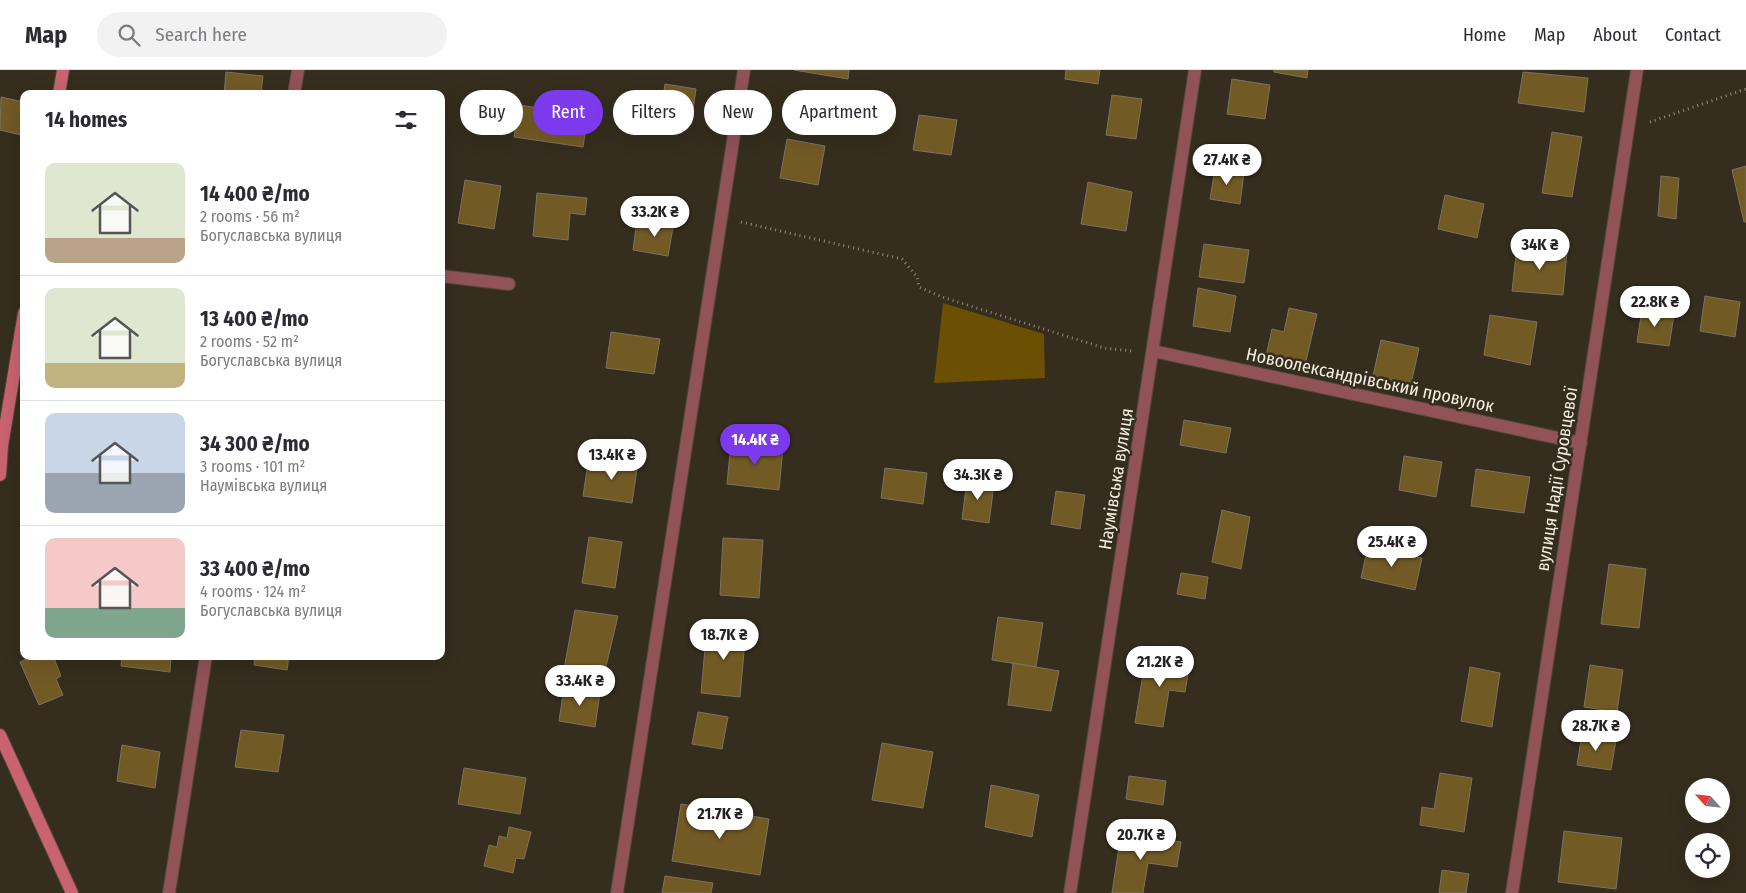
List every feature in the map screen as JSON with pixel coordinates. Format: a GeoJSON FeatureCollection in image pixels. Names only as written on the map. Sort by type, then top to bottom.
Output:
{"type":"FeatureCollection","features":[{"type":"Feature","properties":{"kind":"street"},"geometry":{"type":"LineString","coordinates":[[60,90],[63,70]]}},
{"type":"Feature","properties":{"kind":"street"},"geometry":{"type":"LineString","coordinates":[[295,90],[298,70]]}},
{"type":"Feature","properties":{"kind":"street"},"geometry":{"type":"LineString","coordinates":[[617,893],[744,70]]}},
{"type":"Feature","properties":{"kind":"street","name":"Наумівська вулиця"},"geometry":{"type":"LineString","coordinates":[[1070,893],[1195,70]]}},
{"type":"Feature","properties":{"kind":"street","name":"вулиця Надії Суровцевої"},"geometry":{"type":"LineString","coordinates":[[1512,893],[1637,70]]}},
{"type":"Feature","properties":{"kind":"street"},"geometry":{"type":"LineString","coordinates":[[445,276],[509,284]]}},
{"type":"Feature","properties":{"kind":"street"},"geometry":{"type":"LineString","coordinates":[[0,475],[2,446],[20,337]]}},
{"type":"Feature","properties":{"kind":"street","name":"Новоолександрівський провулок"},"geometry":{"type":"LineString","coordinates":[[1152,354],[1581,443]]}},
{"type":"Feature","properties":{"kind":"street"},"geometry":{"type":"LineString","coordinates":[[169,893],[205,660]]}},
{"type":"Feature","properties":{"kind":"street"},"geometry":{"type":"LineString","coordinates":[[0,735],[72,893]]}},
{"type":"Feature","properties":{"kind":"path"},"geometry":{"type":"LineString","coordinates":[[1628,130],[1746,89]]}},
{"type":"Feature","properties":{"kind":"path"},"geometry":{"type":"LineString","coordinates":[[721,218],[902,259],[917,277],[920,286],[942,297],[1104,348],[1152,354]]}},
{"type":"Feature","properties":{"kind":"shaded area"},"geometry":{"type":"Polygon","coordinates":[[[943,303],[1044,334],[1045,378],[934,383],[943,303]]]}},
{"type":"Feature","properties":{"kind":"building"},"geometry":{"type":"Polygon","coordinates":[[[794,70],[849,70],[848,79],[794,70]]]}},
{"type":"Feature","properties":{"kind":"building"},"geometry":{"type":"Polygon","coordinates":[[[1066,70],[1100,70],[1098,84],[1065,79],[1066,70]]]}},
{"type":"Feature","properties":{"kind":"building"},"geometry":{"type":"Polygon","coordinates":[[[1274,70],[1308,70],[1307,78],[1274,72],[1274,70]]]}},
{"type":"Feature","properties":{"kind":"building"},"geometry":{"type":"Polygon","coordinates":[[[226,72],[263,76],[261,90],[224,90],[226,72]]]}},
{"type":"Feature","properties":{"kind":"building"},"geometry":{"type":"Polygon","coordinates":[[[1523,72],[1588,78],[1584,112],[1518,103],[1523,72]]]}},
{"type":"Feature","properties":{"kind":"building"},"geometry":{"type":"Polygon","coordinates":[[[1232,79],[1270,85],[1265,119],[1227,114],[1232,79]]]}},
{"type":"Feature","properties":{"kind":"building"},"geometry":{"type":"Polygon","coordinates":[[[665,84],[696,89],[694,103],[694,90],[664,90],[665,84]]]}},
{"type":"Feature","properties":{"kind":"building"},"geometry":{"type":"Polygon","coordinates":[[[1112,95],[1142,99],[1136,139],[1106,135],[1112,95]]]}},
{"type":"Feature","properties":{"kind":"building"},"geometry":{"type":"Polygon","coordinates":[[[1,97],[20,101],[20,135],[0,130],[1,97]]]}},
{"type":"Feature","properties":{"kind":"building"},"geometry":{"type":"Polygon","coordinates":[[[523,106],[533,107],[533,135],[585,135],[583,147],[514,137],[514,135],[523,135],[523,106]]]}},
{"type":"Feature","properties":{"kind":"building"},"geometry":{"type":"Polygon","coordinates":[[[919,115],[957,120],[951,155],[913,150],[919,115]]]}},
{"type":"Feature","properties":{"kind":"building"},"geometry":{"type":"Polygon","coordinates":[[[1552,132],[1582,137],[1572,197],[1542,193],[1552,132]]]}},
{"type":"Feature","properties":{"kind":"building"},"geometry":{"type":"Polygon","coordinates":[[[787,139],[825,146],[818,185],[780,178],[787,139]]]}},
{"type":"Feature","properties":{"kind":"building"},"geometry":{"type":"Polygon","coordinates":[[[1746,166],[1746,222],[1744,222],[1732,170],[1746,166]]]}},
{"type":"Feature","properties":{"kind":"building"},"geometry":{"type":"Polygon","coordinates":[[[1215,169],[1244,173],[1240,204],[1210,199],[1215,169]]]}},
{"type":"Feature","properties":{"kind":"building"},"geometry":{"type":"Polygon","coordinates":[[[1661,176],[1679,178],[1676,219],[1658,216],[1661,176]]]}},
{"type":"Feature","properties":{"kind":"building"},"geometry":{"type":"Polygon","coordinates":[[[465,180],[501,186],[494,229],[458,223],[465,180]]]}},
{"type":"Feature","properties":{"kind":"building"},"geometry":{"type":"Polygon","coordinates":[[[1088,182],[1132,192],[1126,231],[1081,224],[1088,182]]]}},
{"type":"Feature","properties":{"kind":"building"},"geometry":{"type":"Polygon","coordinates":[[[537,193],[587,198],[585,215],[570,213],[568,240],[533,236],[537,193]]]}},
{"type":"Feature","properties":{"kind":"building"},"geometry":{"type":"Polygon","coordinates":[[[1445,195],[1484,204],[1477,238],[1438,229],[1445,195]]]}},
{"type":"Feature","properties":{"kind":"building"},"geometry":{"type":"Polygon","coordinates":[[[662,214],[675,216],[668,256],[633,250],[636,227],[659,231],[662,214]]]}},
{"type":"Feature","properties":{"kind":"building"},"geometry":{"type":"Polygon","coordinates":[[[1204,244],[1249,250],[1244,283],[1199,277],[1204,244]]]}},
{"type":"Feature","properties":{"kind":"building"},"geometry":{"type":"Polygon","coordinates":[[[1517,246],[1567,252],[1563,295],[1512,291],[1517,246]]]}},
{"type":"Feature","properties":{"kind":"building"},"geometry":{"type":"Polygon","coordinates":[[[1198,288],[1236,296],[1230,332],[1193,326],[1198,288]]]}},
{"type":"Feature","properties":{"kind":"building"},"geometry":{"type":"Polygon","coordinates":[[[1705,296],[1740,302],[1735,337],[1700,331],[1705,296]]]}},
{"type":"Feature","properties":{"kind":"building"},"geometry":{"type":"Polygon","coordinates":[[[1289,308],[1317,314],[1305,365],[1266,356],[1272,329],[1284,332],[1289,308]]]}},
{"type":"Feature","properties":{"kind":"building"},"geometry":{"type":"Polygon","coordinates":[[[1642,310],[1674,315],[1669,346],[1637,342],[1642,310]]]}},
{"type":"Feature","properties":{"kind":"building"},"geometry":{"type":"Polygon","coordinates":[[[1490,315],[1537,322],[1530,365],[1484,355],[1490,315]]]}},
{"type":"Feature","properties":{"kind":"building"},"geometry":{"type":"Polygon","coordinates":[[[611,332],[660,339],[654,374],[606,368],[611,332]]]}},
{"type":"Feature","properties":{"kind":"building"},"geometry":{"type":"Polygon","coordinates":[[[1381,340],[1419,348],[1411,384],[1373,376],[1381,340]]]}},
{"type":"Feature","properties":{"kind":"building"},"geometry":{"type":"Polygon","coordinates":[[[1184,420],[1231,428],[1226,453],[1180,445],[1184,420]]]}},
{"type":"Feature","properties":{"kind":"building"},"geometry":{"type":"Polygon","coordinates":[[[731,442],[783,448],[779,490],[727,484],[731,442]]]}},
{"type":"Feature","properties":{"kind":"building"},"geometry":{"type":"Polygon","coordinates":[[[1404,456],[1442,462],[1436,497],[1399,490],[1404,456]]]}},
{"type":"Feature","properties":{"kind":"building"},"geometry":{"type":"Polygon","coordinates":[[[612,458],[638,462],[632,503],[583,496],[588,463],[611,467],[612,458]]]}},
{"type":"Feature","properties":{"kind":"building"},"geometry":{"type":"Polygon","coordinates":[[[885,468],[927,473],[923,504],[881,498],[885,468]]]}},
{"type":"Feature","properties":{"kind":"building"},"geometry":{"type":"Polygon","coordinates":[[[1476,469],[1530,477],[1524,513],[1471,506],[1476,469]]]}},
{"type":"Feature","properties":{"kind":"building"},"geometry":{"type":"Polygon","coordinates":[[[967,480],[994,484],[989,523],[962,519],[967,480]]]}},
{"type":"Feature","properties":{"kind":"building"},"geometry":{"type":"Polygon","coordinates":[[[1056,491],[1085,495],[1080,529],[1051,524],[1056,491]]]}},
{"type":"Feature","properties":{"kind":"building"},"geometry":{"type":"Polygon","coordinates":[[[1222,510],[1250,517],[1241,569],[1212,562],[1222,510]]]}},
{"type":"Feature","properties":{"kind":"building"},"geometry":{"type":"Polygon","coordinates":[[[589,537],[622,542],[615,588],[582,583],[589,537]]]}},
{"type":"Feature","properties":{"kind":"building"},"geometry":{"type":"Polygon","coordinates":[[[723,538],[763,540],[759,598],[720,595],[723,538]]]}},
{"type":"Feature","properties":{"kind":"building"},"geometry":{"type":"Polygon","coordinates":[[[1368,546],[1422,558],[1415,590],[1361,578],[1368,546]]]}},
{"type":"Feature","properties":{"kind":"building"},"geometry":{"type":"Polygon","coordinates":[[[1609,564],[1646,569],[1639,628],[1601,624],[1609,564]]]}},
{"type":"Feature","properties":{"kind":"building"},"geometry":{"type":"Polygon","coordinates":[[[1181,573],[1208,577],[1205,599],[1177,594],[1181,573]]]}},
{"type":"Feature","properties":{"kind":"building"},"geometry":{"type":"Polygon","coordinates":[[[575,610],[618,616],[603,679],[564,669],[575,610]]]}},
{"type":"Feature","properties":{"kind":"building"},"geometry":{"type":"Polygon","coordinates":[[[998,617],[1043,623],[1036,667],[992,660],[998,617]]]}},
{"type":"Feature","properties":{"kind":"building"},"geometry":{"type":"Polygon","coordinates":[[[707,626],[746,629],[740,697],[701,693],[707,626]]]}},
{"type":"Feature","properties":{"kind":"building"},"geometry":{"type":"Polygon","coordinates":[[[1146,656],[1190,662],[1185,692],[1169,690],[1163,727],[1135,723],[1146,656]]]}},
{"type":"Feature","properties":{"kind":"building"},"geometry":{"type":"Polygon","coordinates":[[[24,660],[55,660],[61,676],[56,679],[63,695],[39,705],[20,662],[24,660]]]}},
{"type":"Feature","properties":{"kind":"building"},"geometry":{"type":"Polygon","coordinates":[[[122,660],[171,660],[170,672],[121,666],[122,660]]]}},
{"type":"Feature","properties":{"kind":"building"},"geometry":{"type":"Polygon","coordinates":[[[255,660],[288,660],[287,670],[254,665],[255,660]]]}},
{"type":"Feature","properties":{"kind":"building"},"geometry":{"type":"Polygon","coordinates":[[[1013,663],[1059,671],[1051,711],[1008,705],[1013,663]]]}},
{"type":"Feature","properties":{"kind":"building"},"geometry":{"type":"Polygon","coordinates":[[[1590,665],[1623,670],[1617,712],[1584,707],[1590,665]]]}},
{"type":"Feature","properties":{"kind":"building"},"geometry":{"type":"Polygon","coordinates":[[[1470,667],[1500,673],[1492,727],[1461,721],[1470,667]]]}},
{"type":"Feature","properties":{"kind":"building"},"geometry":{"type":"Polygon","coordinates":[[[564,687],[600,693],[595,727],[559,721],[564,687]]]}},
{"type":"Feature","properties":{"kind":"building"},"geometry":{"type":"Polygon","coordinates":[[[698,712],[728,717],[722,749],[692,744],[698,712]]]}},
{"type":"Feature","properties":{"kind":"building"},"geometry":{"type":"Polygon","coordinates":[[[241,730],[284,735],[278,772],[235,767],[241,730]]]}},
{"type":"Feature","properties":{"kind":"building"},"geometry":{"type":"Polygon","coordinates":[[[1582,734],[1616,740],[1611,770],[1577,765],[1582,734]]]}},
{"type":"Feature","properties":{"kind":"building"},"geometry":{"type":"Polygon","coordinates":[[[882,743],[933,752],[923,808],[872,800],[882,743]]]}},
{"type":"Feature","properties":{"kind":"building"},"geometry":{"type":"Polygon","coordinates":[[[122,745],[160,752],[155,788],[117,781],[122,745]]]}},
{"type":"Feature","properties":{"kind":"building"},"geometry":{"type":"Polygon","coordinates":[[[464,768],[526,778],[520,814],[458,804],[464,768]]]}},
{"type":"Feature","properties":{"kind":"building"},"geometry":{"type":"Polygon","coordinates":[[[1440,773],[1472,778],[1464,832],[1420,825],[1422,807],[1434,809],[1440,773]]]}},
{"type":"Feature","properties":{"kind":"building"},"geometry":{"type":"Polygon","coordinates":[[[1129,776],[1166,781],[1163,805],[1126,799],[1129,776]]]}},
{"type":"Feature","properties":{"kind":"building"},"geometry":{"type":"Polygon","coordinates":[[[991,785],[1039,795],[1032,837],[985,827],[991,785]]]}},
{"type":"Feature","properties":{"kind":"building"},"geometry":{"type":"Polygon","coordinates":[[[681,804],[769,819],[760,875],[672,861],[681,804]]]}},
{"type":"Feature","properties":{"kind":"building"},"geometry":{"type":"Polygon","coordinates":[[[509,827],[531,832],[524,859],[516,858],[513,873],[484,866],[489,845],[497,847],[499,836],[507,838],[509,827]]]}},
{"type":"Feature","properties":{"kind":"building"},"geometry":{"type":"Polygon","coordinates":[[[1564,831],[1622,838],[1616,889],[1558,882],[1564,831]]]}},
{"type":"Feature","properties":{"kind":"building"},"geometry":{"type":"Polygon","coordinates":[[[1121,833],[1181,842],[1177,867],[1148,863],[1143,893],[1112,893],[1121,833]]]}},
{"type":"Feature","properties":{"kind":"building"},"geometry":{"type":"Polygon","coordinates":[[[1442,870],[1469,874],[1466,893],[1439,893],[1442,870]]]}},
{"type":"Feature","properties":{"kind":"building"},"geometry":{"type":"Polygon","coordinates":[[[665,876],[713,883],[711,893],[662,893],[665,876]]]}}]}
